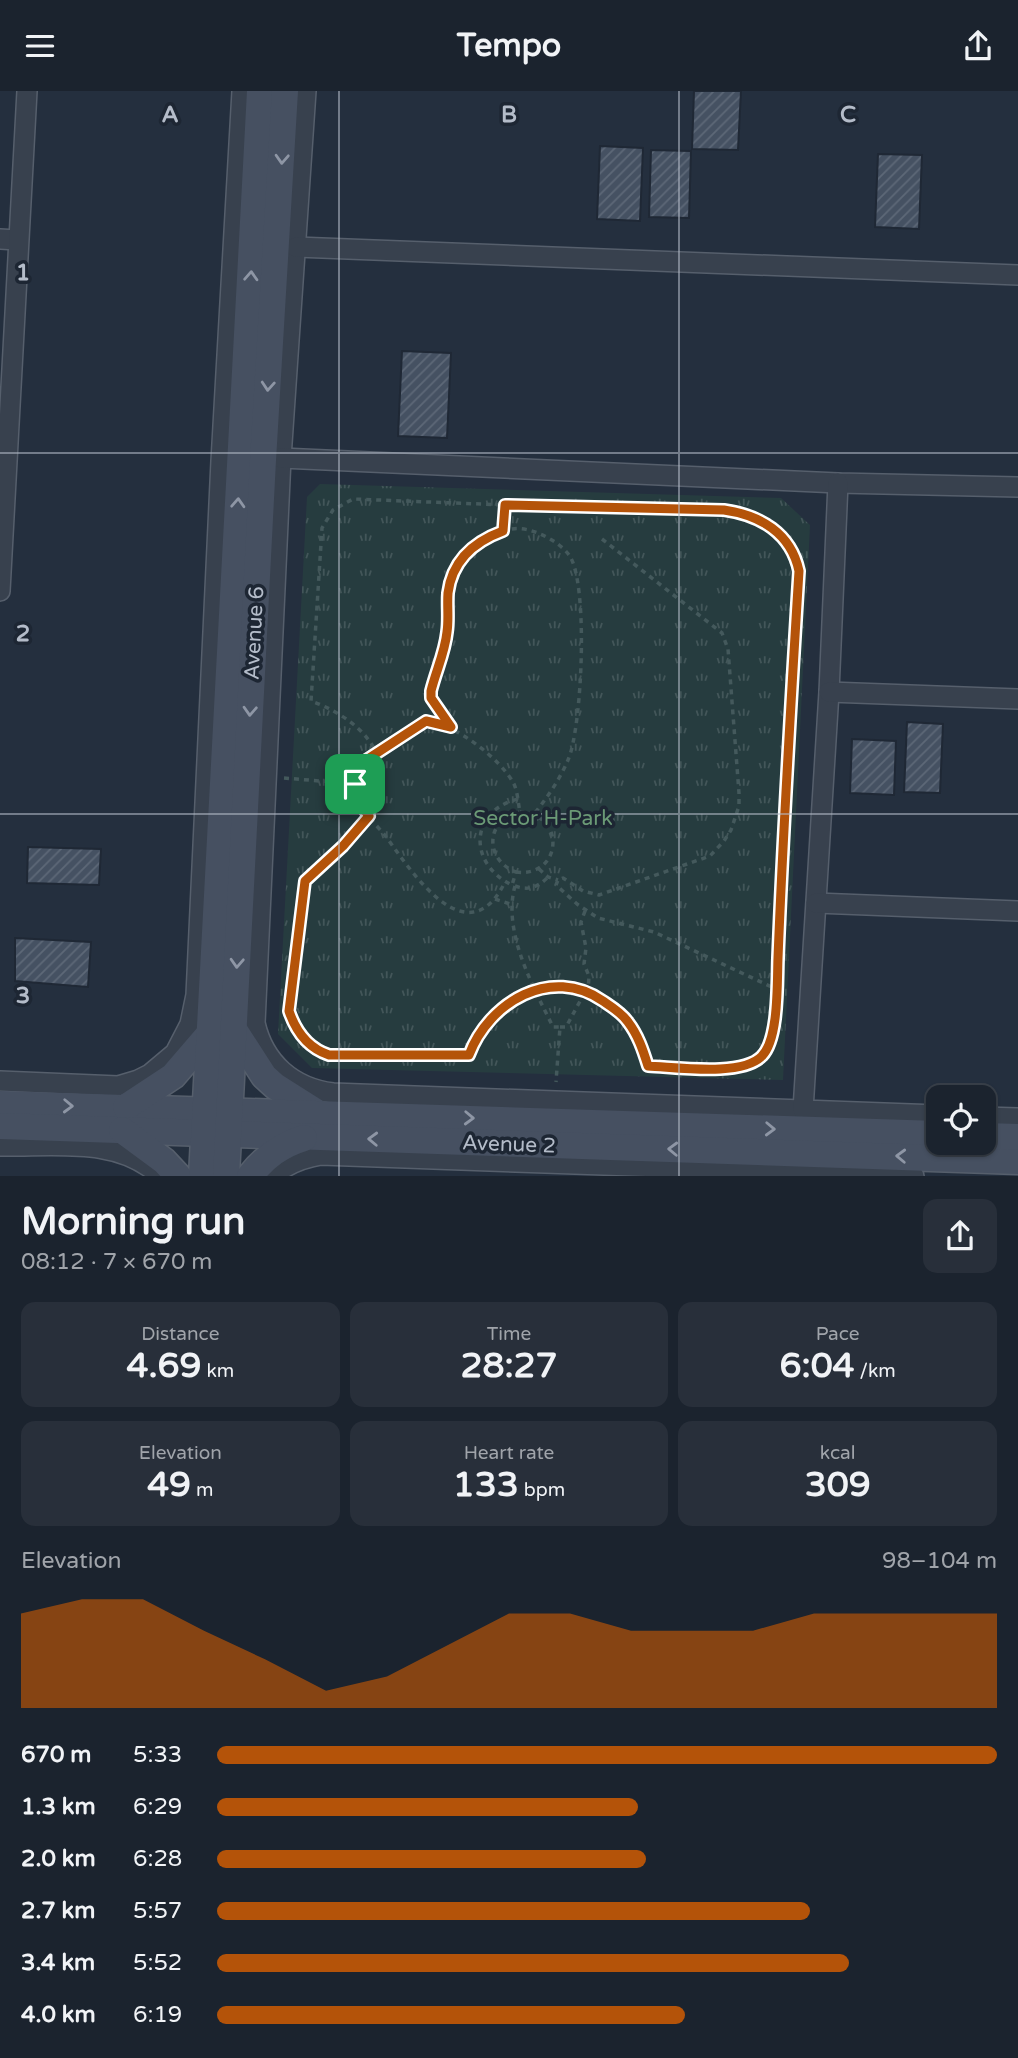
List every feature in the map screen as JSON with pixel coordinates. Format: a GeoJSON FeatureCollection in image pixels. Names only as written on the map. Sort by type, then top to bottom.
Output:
{"type":"FeatureCollection","features":[{"type":"Feature","properties":{"kind":"main road","name":"Avenue 6"},"geometry":{"type":"LineString","coordinates":[[229,919],[260,91]]}},
{"type":"Feature","properties":{"kind":"main road","name":"Avenue 6"},"geometry":{"type":"LineString","coordinates":[[202,1176],[217,1121],[277,249],[285,91]]}},
{"type":"Feature","properties":{"kind":"main road"},"geometry":{"type":"LineString","coordinates":[[178,1176],[124,1119],[222,1030],[313,1125],[283,1145],[250,1176]]}},
{"type":"Feature","properties":{"kind":"main road","name":"Avenue 2"},"geometry":{"type":"LineString","coordinates":[[0,1104],[124,1119]]}},
{"type":"Feature","properties":{"kind":"main road","name":"Avenue 2"},"geometry":{"type":"LineString","coordinates":[[0,1126],[124,1119],[415,1128],[926,1134]]}},
{"type":"Feature","properties":{"kind":"main road","name":"Avenue 6"},"geometry":{"type":"LineString","coordinates":[[217,1121],[226,1176]]}},
{"type":"Feature","properties":{"kind":"main road","name":"Avenue 2"},"geometry":{"type":"LineString","coordinates":[[415,1128],[1018,1161]]}},
{"type":"Feature","properties":{"kind":"main road"},"geometry":{"type":"LineString","coordinates":[[996,1136],[1018,1137]]}},
{"type":"Feature","properties":{"kind":"street"},"geometry":{"type":"LineString","coordinates":[[0,591],[9,240],[27,91]]}},
{"type":"Feature","properties":{"kind":"street"},"geometry":{"type":"LineString","coordinates":[[242,91],[221,461],[229,919],[263,1048],[277,1067],[297,1083],[415,1128],[914,1176]]}},
{"type":"Feature","properties":{"kind":"street"},"geometry":{"type":"LineString","coordinates":[[0,1081],[118,1086],[150,1074],[175,1053],[190,1024],[196,995],[229,919],[268,777],[281,458],[306,91]]}},
{"type":"Feature","properties":{"kind":"street"},"geometry":{"type":"LineString","coordinates":[[296,247],[1018,275]]}},
{"type":"Feature","properties":{"kind":"street"},"geometry":{"type":"LineString","coordinates":[[281,458],[838,483],[1018,487]]}},
{"type":"Feature","properties":{"kind":"street"},"geometry":{"type":"LineString","coordinates":[[803,1110],[829,692],[838,483]]}},
{"type":"Feature","properties":{"kind":"street"},"geometry":{"type":"LineString","coordinates":[[829,692],[1018,699]]}},
{"type":"Feature","properties":{"kind":"street"},"geometry":{"type":"LineString","coordinates":[[816,904],[1018,911]]}},
{"type":"Feature","properties":{"kind":"street"},"geometry":{"type":"LineString","coordinates":[[272,1176],[305,1158],[415,1128],[554,1101],[926,1115]]}},
{"type":"Feature","properties":{"kind":"street"},"geometry":{"type":"LineString","coordinates":[[996,1117],[1018,1118]]}},
{"type":"Feature","properties":{"kind":"street"},"geometry":{"type":"LineString","coordinates":[[0,1146],[104,1148],[134,1157],[160,1176]]}},
{"type":"Feature","properties":{"kind":"path"},"geometry":{"type":"LineString","coordinates":[[353,499],[505,505],[743,512],[760,519],[775,530],[796,556],[799,571],[783,818],[776,989],[772,1038],[768,1049],[755,1061],[736,1068],[648,1066],[636,1035],[627,1020],[615,1009],[587,992],[550,987],[535,989],[507,1003],[496,1012],[474,1043],[469,1055],[329,1055],[318,1051],[295,1028],[289,1011],[305,881],[343,846],[369,816],[379,794],[382,775],[377,752],[352,722],[332,709],[312,701],[320,541],[326,520],[333,510],[353,499]]}},
{"type":"Feature","properties":{"kind":"path"},"geometry":{"type":"LineString","coordinates":[[503,531],[505,505]]}},
{"type":"Feature","properties":{"kind":"path"},"geometry":{"type":"LineString","coordinates":[[520,812],[513,784],[506,773],[451,727],[431,698],[431,691],[447,633],[451,576],[458,562],[484,539],[520,528],[554,542],[569,555],[577,581],[583,657],[569,759],[534,814]]}},
{"type":"Feature","properties":{"kind":"path"},"geometry":{"type":"LineString","coordinates":[[539,868],[548,877],[558,880],[563,878],[583,891],[599,895],[710,856],[724,841],[739,806],[728,649],[722,633],[602,539]]}},
{"type":"Feature","properties":{"kind":"path"},"geometry":{"type":"LineString","coordinates":[[451,727],[426,721],[360,764],[354,793],[357,802],[417,879],[439,900],[463,912],[476,912],[495,899],[505,882]]}},
{"type":"Feature","properties":{"kind":"path"},"geometry":{"type":"LineString","coordinates":[[268,777],[355,784]]}},
{"type":"Feature","properties":{"kind":"path"},"geometry":{"type":"LineString","coordinates":[[518,799],[507,801],[494,809],[485,821],[480,837],[486,865],[513,886],[531,888],[548,877]]}},
{"type":"Feature","properties":{"kind":"path"},"geometry":{"type":"LineString","coordinates":[[520,812],[534,814],[547,824],[553,839],[551,855],[539,868],[524,873],[516,872],[499,860],[495,855],[493,838],[495,829],[504,818],[520,812]]}},
{"type":"Feature","properties":{"kind":"path"},"geometry":{"type":"LineString","coordinates":[[516,872],[513,905],[523,966],[553,1027],[566,1027],[587,992],[589,976],[584,964],[586,948],[581,922],[585,911]]}},
{"type":"Feature","properties":{"kind":"path"},"geometry":{"type":"LineString","coordinates":[[558,880],[558,887],[585,911],[605,921],[654,932],[776,989]]}},
{"type":"Feature","properties":{"kind":"path"},"geometry":{"type":"LineString","coordinates":[[495,899],[513,905]]}},
{"type":"Feature","properties":{"kind":"path"},"geometry":{"type":"LineString","coordinates":[[554,1101],[559,1027]]}},
{"type":"Feature","properties":{"kind":"green space","name":"Sector H-Park"},"geometry":{"type":"Polygon","coordinates":[[[320,484],[781,498],[810,525],[783,1080],[312,1068],[278,1034],[307,497],[320,484]]]}},
{"type":"Feature","properties":{"kind":"building"},"geometry":{"type":"Polygon","coordinates":[[[694,91],[741,91],[738,150],[692,149],[694,91]]]}},
{"type":"Feature","properties":{"kind":"building"},"geometry":{"type":"Polygon","coordinates":[[[600,146],[643,148],[640,221],[597,219],[600,146]]]}},
{"type":"Feature","properties":{"kind":"building"},"geometry":{"type":"Polygon","coordinates":[[[651,150],[691,151],[689,218],[649,217],[651,150]]]}},
{"type":"Feature","properties":{"kind":"building"},"geometry":{"type":"Polygon","coordinates":[[[878,154],[922,155],[919,229],[875,227],[878,154]]]}},
{"type":"Feature","properties":{"kind":"building"},"geometry":{"type":"Polygon","coordinates":[[[402,351],[451,353],[447,438],[398,436],[402,351]]]}},
{"type":"Feature","properties":{"kind":"building"},"geometry":{"type":"Polygon","coordinates":[[[907,722],[943,724],[940,793],[904,792],[907,722]]]}},
{"type":"Feature","properties":{"kind":"building"},"geometry":{"type":"Polygon","coordinates":[[[852,739],[896,741],[894,795],[850,793],[852,739]]]}},
{"type":"Feature","properties":{"kind":"building"},"geometry":{"type":"Polygon","coordinates":[[[28,847],[101,849],[99,885],[27,883],[28,847]]]}},
{"type":"Feature","properties":{"kind":"building"},"geometry":{"type":"Polygon","coordinates":[[[15,938],[91,942],[88,987],[15,981],[15,938]]]}},
{"type":"Feature","properties":{"kind":"route"},"geometry":{"type":"LineString","coordinates":[[505,505],[743,512],[760,519],[775,530],[796,556],[799,571],[783,818],[776,989],[772,1038],[768,1049],[755,1061],[736,1068],[648,1066],[643,1049],[627,1020],[600,998],[588,992],[565,987],[535,989],[507,1003],[485,1026],[469,1055],[329,1055],[318,1051],[295,1028],[289,1011],[305,881],[343,846],[369,816],[357,802],[355,784],[360,764],[414,727],[426,721],[451,727],[431,698],[431,691],[447,633],[451,576],[467,552],[484,539],[503,531],[505,505]]}}]}
